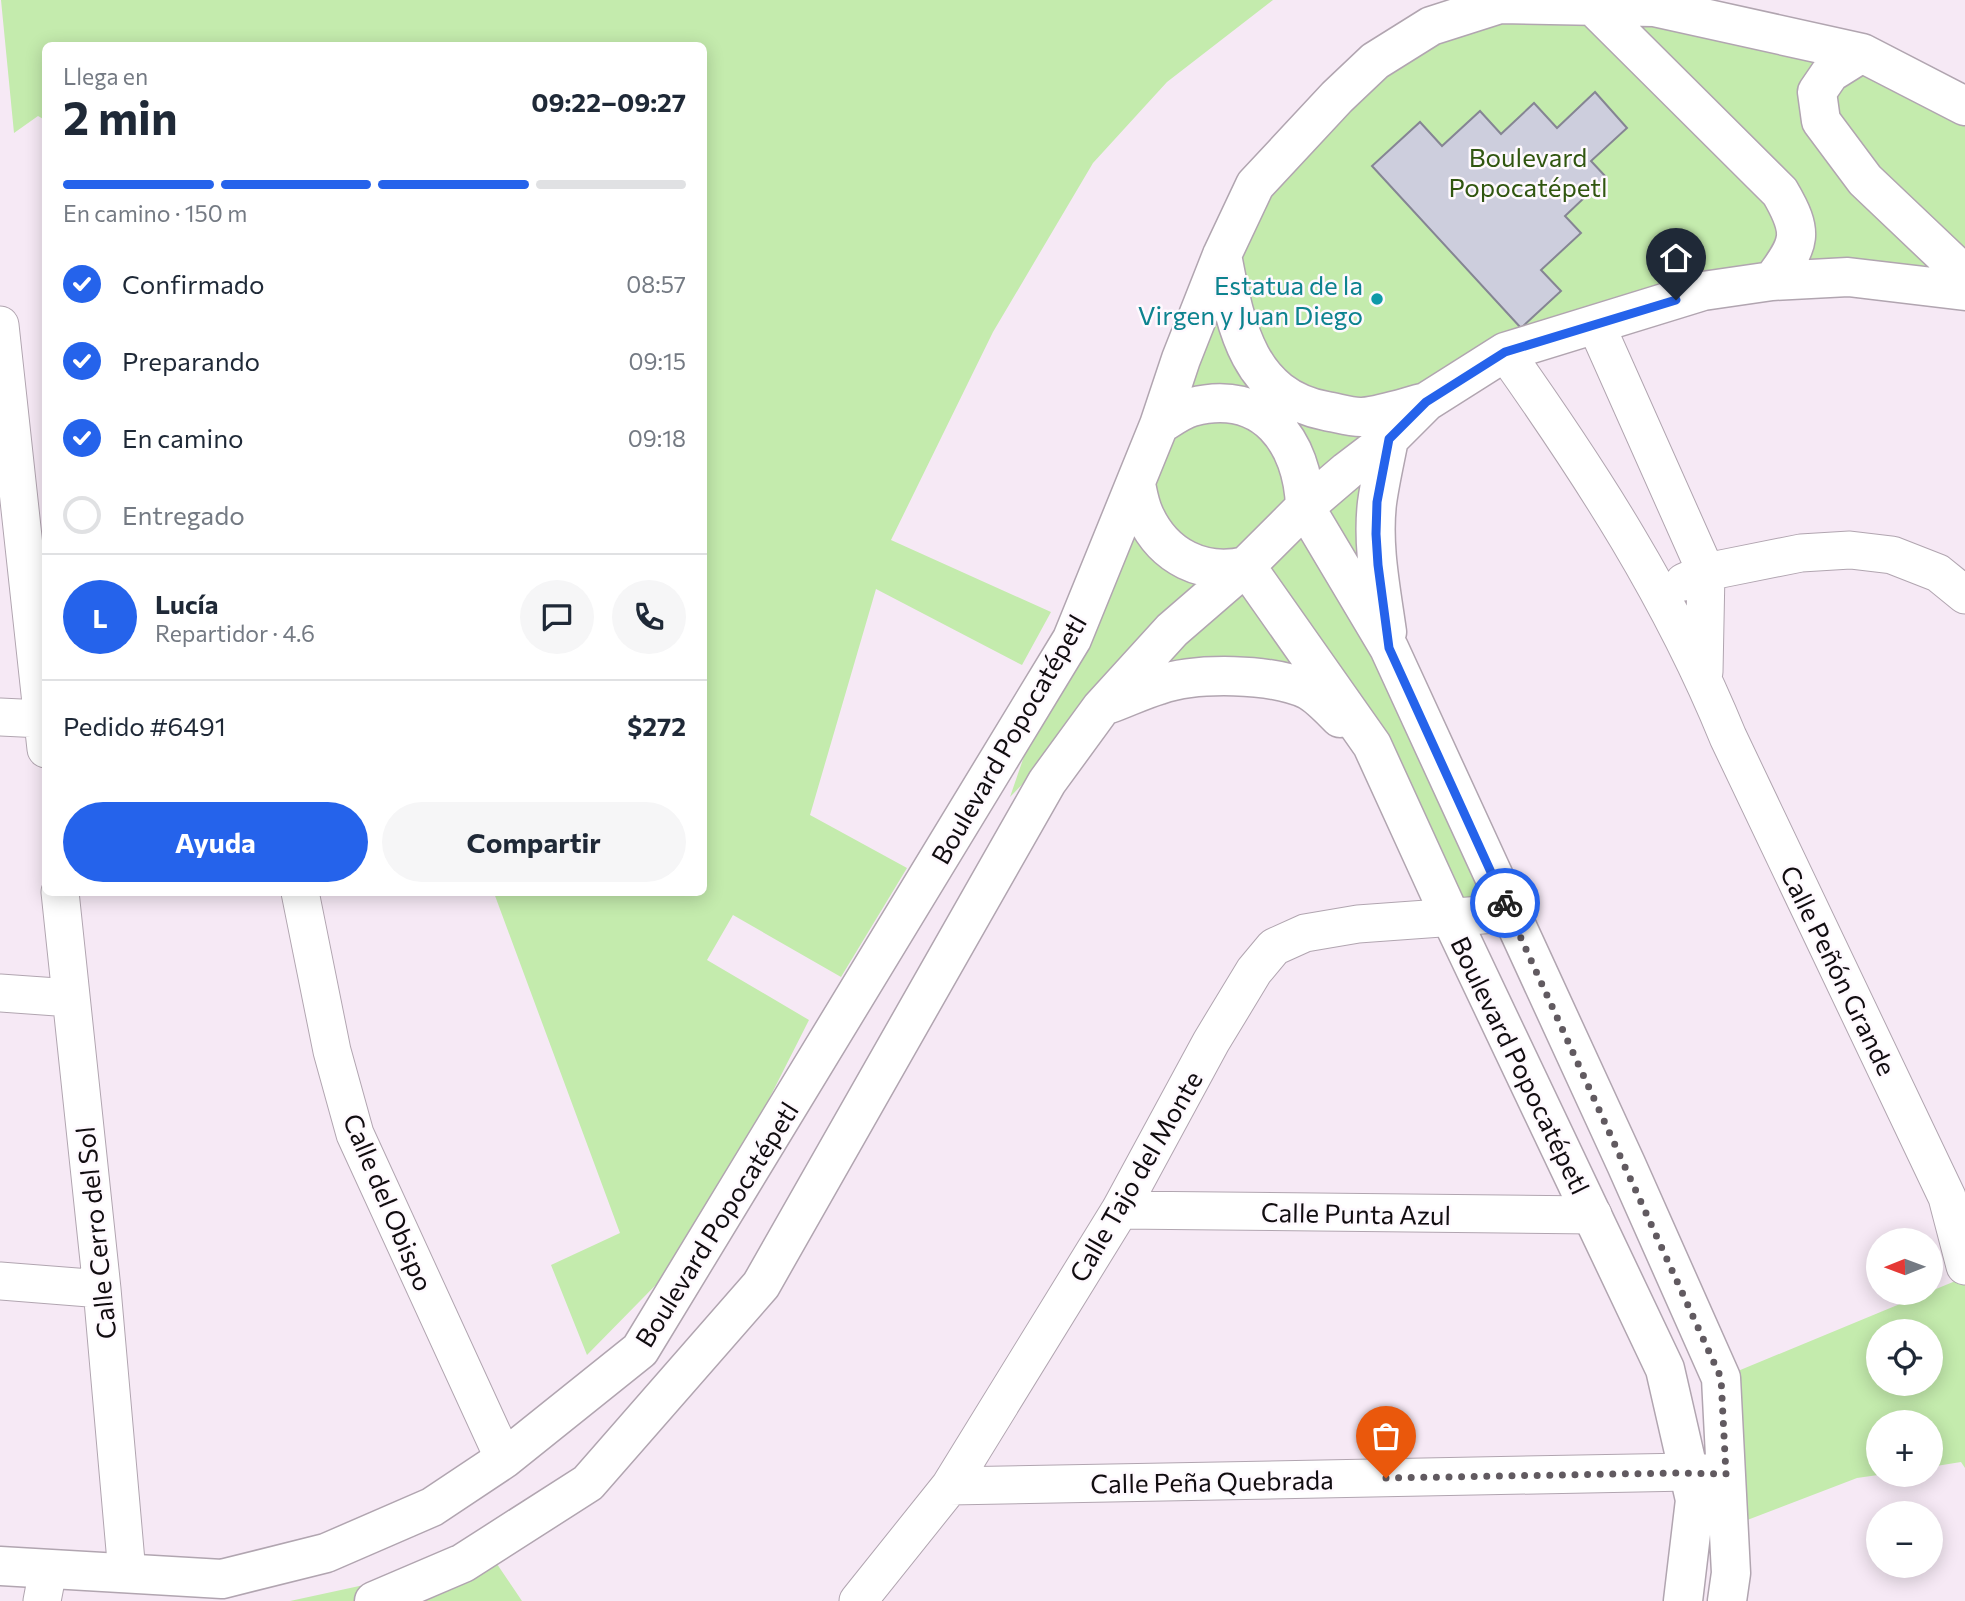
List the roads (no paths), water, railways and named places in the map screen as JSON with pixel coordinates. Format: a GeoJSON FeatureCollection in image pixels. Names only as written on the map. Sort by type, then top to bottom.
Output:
{"type":"FeatureCollection","features":[{"type":"Feature","properties":{"kind":"street","name":"Boulevard Popocatépetl"},"geometry":{"type":"LineString","coordinates":[[0,1566],[45,1586],[127,1573],[215,1590],[232,1577],[326,1553],[432,1507],[504,1459],[640,1350],[1072,639],[1136,484],[1222,255],[1255,185],[1337,97],[1375,61],[1431,26],[1500,4],[1654,7],[1862,53],[1965,106]]}},
{"type":"Feature","properties":{"kind":"street"},"geometry":{"type":"LineString","coordinates":[[1593,6],[1780,192],[1793,215],[1797,237],[1792,255],[1772,281]]}},
{"type":"Feature","properties":{"kind":"street"},"geometry":{"type":"LineString","coordinates":[[1862,53],[1830,73],[1817,92],[1821,121],[1866,180],[1965,275]]}},
{"type":"Feature","properties":{"kind":"street"},"geometry":{"type":"LineString","coordinates":[[1222,255],[1235,321],[1244,347],[1259,371],[1281,391],[1306,407],[1362,417],[1426,402]]}},
{"type":"Feature","properties":{"kind":"street","name":"Boulevard Popocatépetl"},"geometry":{"type":"LineString","coordinates":[[373,1601],[463,1563],[589,1483],[761,1285],[1047,782],[1101,708],[1172,631],[1246,566],[1306,507],[1389,439],[1426,402],[1505,352],[1703,291],[1772,281],[1848,277],[1965,291]]}},
{"type":"Feature","properties":{"kind":"street"},"geometry":{"type":"LineString","coordinates":[[0,325],[7,445],[42,718]]}},
{"type":"Feature","properties":{"kind":"street","name":"Calle Peñón Grande"},"geometry":{"type":"LineString","coordinates":[[1596,325],[1706,572],[1703,676]]}},
{"type":"Feature","properties":{"kind":"street","name":"Calle Peñón Grande"},"geometry":{"type":"LineString","coordinates":[[1505,352],[1572,448],[1661,593],[1703,676],[1728,737],[1947,1197],[1965,1266]]}},
{"type":"Feature","properties":{"kind":"street","name":"Boulevard Popocatépetl"},"geometry":{"type":"LineString","coordinates":[[1159,425],[1189,408],[1229,404],[1264,415],[1290,445],[1304,481],[1306,507],[1389,648],[1721,1378],[1708,1473],[1695,1500],[1683,1601]]}},
{"type":"Feature","properties":{"kind":"street"},"geometry":{"type":"LineString","coordinates":[[1389,439],[1377,502],[1376,534],[1389,648]]}},
{"type":"Feature","properties":{"kind":"street"},"geometry":{"type":"LineString","coordinates":[[7,445],[42,464]]}},
{"type":"Feature","properties":{"kind":"street"},"geometry":{"type":"LineString","coordinates":[[1136,484],[1144,515],[1162,541],[1179,556],[1199,568],[1228,570],[1246,566]]}},
{"type":"Feature","properties":{"kind":"street"},"geometry":{"type":"LineString","coordinates":[[1661,593],[1706,572],[1801,552],[1850,550],[1892,555],[1938,573],[1965,595]]}},
{"type":"Feature","properties":{"kind":"street","name":"Boulevard Popocatépetl"},"geometry":{"type":"LineString","coordinates":[[1246,566],[1372,745],[1665,1369],[1708,1473],[1731,1573],[1727,1601]]}},
{"type":"Feature","properties":{"kind":"street"},"geometry":{"type":"LineString","coordinates":[[1101,708],[1161,684],[1242,676],[1276,680],[1309,691],[1372,745]]}},
{"type":"Feature","properties":{"kind":"street"},"geometry":{"type":"LineString","coordinates":[[0,717],[42,733]]}},
{"type":"Feature","properties":{"kind":"street","name":"Calle Cerro del Sol"},"geometry":{"type":"LineString","coordinates":[[60,896],[102,1289],[127,1573]]}},
{"type":"Feature","properties":{"kind":"street","name":"Calle del Obispo"},"geometry":{"type":"LineString","coordinates":[[301,896],[332,1051],[355,1134],[504,1459]]}},
{"type":"Feature","properties":{"kind":"street","name":"Calle Tajo del Monte"},"geometry":{"type":"LineString","coordinates":[[858,1601],[950,1486],[1120,1210],[1211,1042],[1254,971],[1274,947],[1305,933],[1358,924],[1510,913]]}},
{"type":"Feature","properties":{"kind":"street"},"geometry":{"type":"LineString","coordinates":[[0,993],[71,998]]}},
{"type":"Feature","properties":{"kind":"street","name":"Calle Punta Azul"},"geometry":{"type":"LineString","coordinates":[[1120,1210],[1593,1215]]}},
{"type":"Feature","properties":{"kind":"street"},"geometry":{"type":"LineString","coordinates":[[0,1281],[102,1289]]}},
{"type":"Feature","properties":{"kind":"street","name":"Calle Peña Quebrada"},"geometry":{"type":"LineString","coordinates":[[950,1486],[1708,1473]]}},
{"type":"Feature","properties":{"kind":"place","name":"Estatua de la Virgen y Juan Diego"},"geometry":{"type":"Point","coordinates":[1377,299]}}]}
